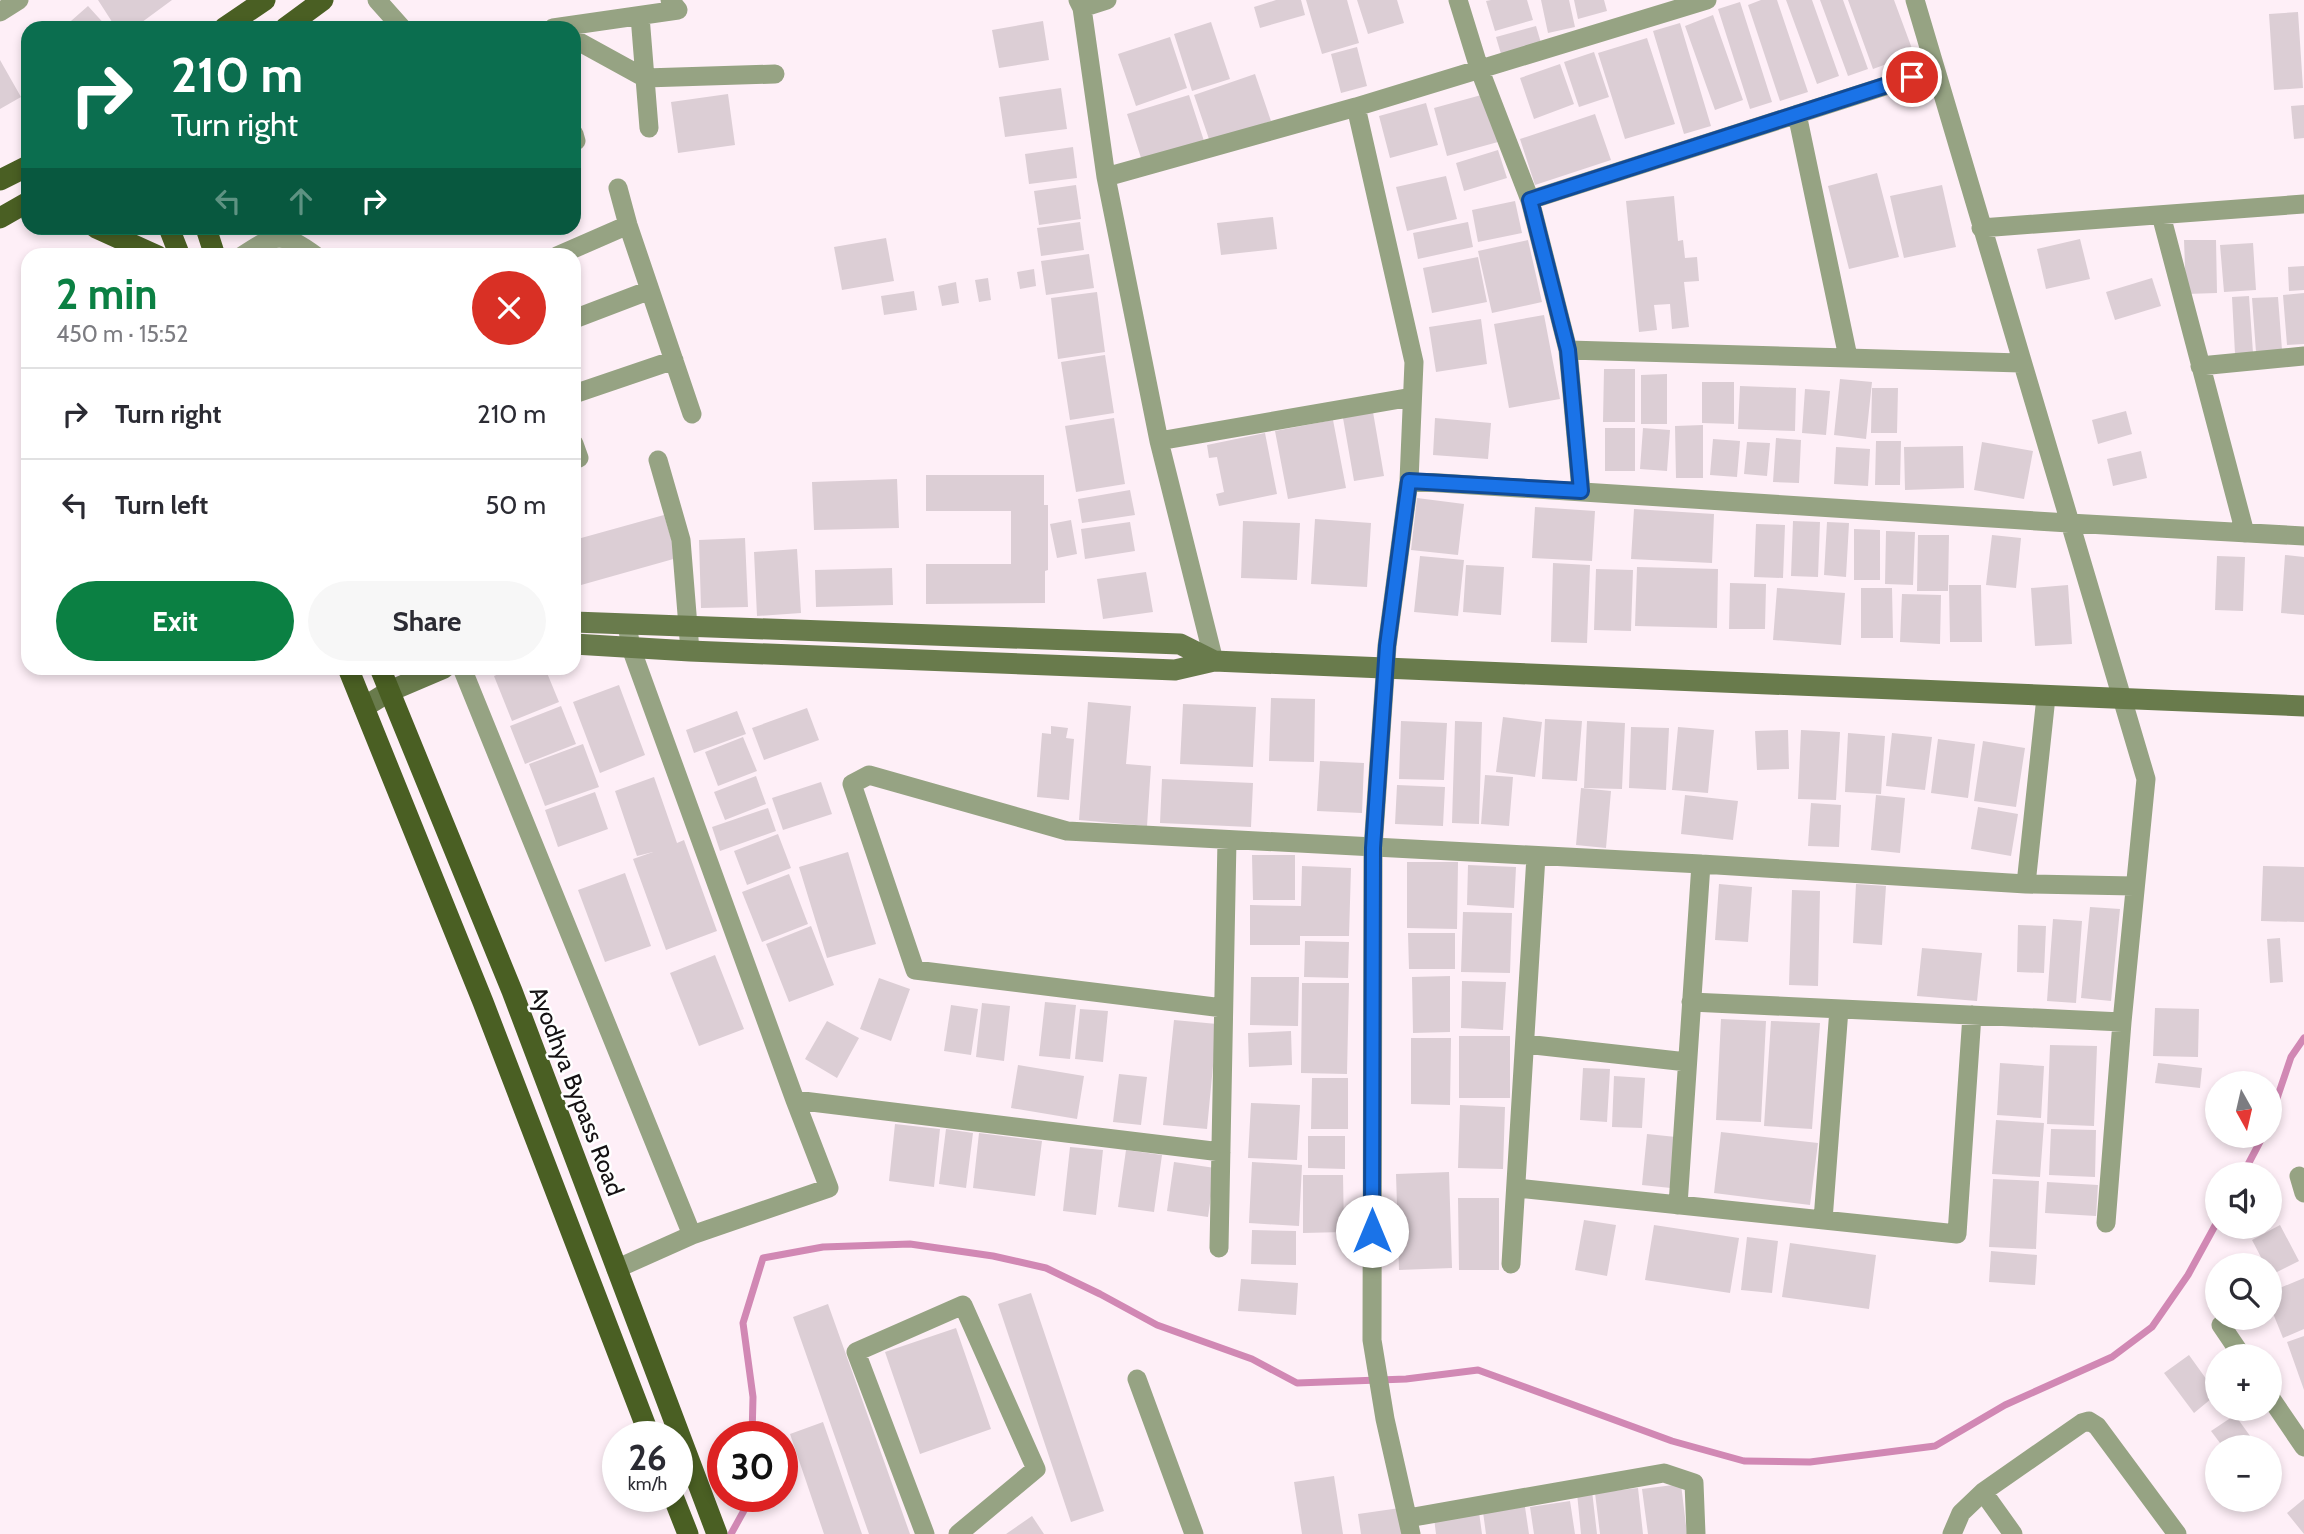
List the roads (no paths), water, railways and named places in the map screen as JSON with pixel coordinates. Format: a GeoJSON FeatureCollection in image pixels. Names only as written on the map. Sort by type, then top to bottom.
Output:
{"type":"FeatureCollection","features":[{"type":"Feature","properties":{"kind":"main road"},"geometry":{"type":"LineString","coordinates":[[234,21],[265,0]]}},
{"type":"Feature","properties":{"kind":"main road"},"geometry":{"type":"LineString","coordinates":[[294,21],[323,0]]}},
{"type":"Feature","properties":{"kind":"main road"},"geometry":{"type":"LineString","coordinates":[[0,180],[21,170]]}},
{"type":"Feature","properties":{"kind":"main road"},"geometry":{"type":"LineString","coordinates":[[0,220],[21,206]]}},
{"type":"Feature","properties":{"kind":"main road"},"geometry":{"type":"LineString","coordinates":[[0,220],[21,221]]}},
{"type":"Feature","properties":{"kind":"main road"},"geometry":{"type":"LineString","coordinates":[[112,235],[140,248]]}},
{"type":"Feature","properties":{"kind":"main road"},"geometry":{"type":"LineString","coordinates":[[350,675],[483,1002],[644,1421]]}},
{"type":"Feature","properties":{"kind":"main road","name":"Ayodhya Bypass Road"},"geometry":{"type":"LineString","coordinates":[[383,675],[512,991],[717,1534]]}},
{"type":"Feature","properties":{"kind":"main road"},"geometry":{"type":"LineString","coordinates":[[679,1512],[688,1534]]}},
{"type":"Feature","properties":{"kind":"street"},"geometry":{"type":"LineString","coordinates":[[0,12],[19,0]]}},
{"type":"Feature","properties":{"kind":"street"},"geometry":{"type":"LineString","coordinates":[[377,0],[396,21]]}},
{"type":"Feature","properties":{"kind":"street"},"geometry":{"type":"LineString","coordinates":[[581,24],[678,10],[670,0]]}},
{"type":"Feature","properties":{"kind":"street"},"geometry":{"type":"LineString","coordinates":[[1107,0],[1080,4],[1107,177],[1159,441],[1214,661]]}},
{"type":"Feature","properties":{"kind":"street"},"geometry":{"type":"LineString","coordinates":[[1458,0],[1479,68],[1530,200],[1568,350],[1581,491]]}},
{"type":"Feature","properties":{"kind":"street"},"geometry":{"type":"LineString","coordinates":[[1107,177],[1356,107],[1707,0]]}},
{"type":"Feature","properties":{"kind":"street"},"geometry":{"type":"LineString","coordinates":[[1914,0],[2146,779],[2134,886],[2106,1223]]}},
{"type":"Feature","properties":{"kind":"street"},"geometry":{"type":"LineString","coordinates":[[640,16],[649,128]]}},
{"type":"Feature","properties":{"kind":"street"},"geometry":{"type":"LineString","coordinates":[[581,43],[645,78],[775,74]]}},
{"type":"Feature","properties":{"kind":"street"},"geometry":{"type":"LineString","coordinates":[[1530,200],[1935,70]]}},
{"type":"Feature","properties":{"kind":"street"},"geometry":{"type":"LineString","coordinates":[[1356,107],[1414,362],[1409,481],[1385,669],[1373,848],[1372,1340],[1385,1419],[1409,1526],[1664,1474],[1694,1483],[1696,1534]]}},
{"type":"Feature","properties":{"kind":"street"},"geometry":{"type":"LineString","coordinates":[[1797,114],[1848,357]]}},
{"type":"Feature","properties":{"kind":"street"},"geometry":{"type":"LineString","coordinates":[[618,188],[692,414]]}},
{"type":"Feature","properties":{"kind":"street"},"geometry":{"type":"LineString","coordinates":[[1981,229],[2304,204]]}},
{"type":"Feature","properties":{"kind":"street"},"geometry":{"type":"LineString","coordinates":[[2161,215],[2245,533]]}},
{"type":"Feature","properties":{"kind":"street"},"geometry":{"type":"LineString","coordinates":[[575,248],[628,225]]}},
{"type":"Feature","properties":{"kind":"street"},"geometry":{"type":"LineString","coordinates":[[254,248],[267,239],[280,237],[297,242],[305,248]]}},
{"type":"Feature","properties":{"kind":"street"},"geometry":{"type":"LineString","coordinates":[[581,316],[650,290]]}},
{"type":"Feature","properties":{"kind":"street"},"geometry":{"type":"LineString","coordinates":[[1568,350],[2021,363]]}},
{"type":"Feature","properties":{"kind":"street"},"geometry":{"type":"LineString","coordinates":[[2200,366],[2304,356]]}},
{"type":"Feature","properties":{"kind":"street"},"geometry":{"type":"LineString","coordinates":[[581,392],[674,360]]}},
{"type":"Feature","properties":{"kind":"street"},"geometry":{"type":"LineString","coordinates":[[1159,441],[1412,397]]}},
{"type":"Feature","properties":{"kind":"street"},"geometry":{"type":"LineString","coordinates":[[658,460],[681,540],[690,651]]}},
{"type":"Feature","properties":{"kind":"street"},"geometry":{"type":"LineString","coordinates":[[1409,481],[2304,536]]}},
{"type":"Feature","properties":{"kind":"street"},"geometry":{"type":"LineString","coordinates":[[581,622],[1180,644],[1214,661]]}},
{"type":"Feature","properties":{"kind":"street"},"geometry":{"type":"LineString","coordinates":[[616,1269],[692,1235],[829,1188],[631,648],[627,624]]}},
{"type":"Feature","properties":{"kind":"street"},"geometry":{"type":"LineString","coordinates":[[581,644],[1175,670],[1214,661],[2304,706]]}},
{"type":"Feature","properties":{"kind":"street"},"geometry":{"type":"LineString","coordinates":[[364,707],[390,691],[428,675]]}},
{"type":"Feature","properties":{"kind":"street"},"geometry":{"type":"LineString","coordinates":[[465,675],[692,1235]]}},
{"type":"Feature","properties":{"kind":"street"},"geometry":{"type":"LineString","coordinates":[[2026,884],[2046,696]]}},
{"type":"Feature","properties":{"kind":"street"},"geometry":{"type":"LineString","coordinates":[[1223,1008],[915,970],[852,784],[869,775],[1067,831],[2026,884],[2134,886]]}},
{"type":"Feature","properties":{"kind":"street"},"geometry":{"type":"LineString","coordinates":[[1219,1248],[1227,840]]}},
{"type":"Feature","properties":{"kind":"street"},"geometry":{"type":"LineString","coordinates":[[1511,1264],[1536,856]]}},
{"type":"Feature","properties":{"kind":"street"},"geometry":{"type":"LineString","coordinates":[[1678,1205],[1700,864]]}},
{"type":"Feature","properties":{"kind":"street"},"geometry":{"type":"LineString","coordinates":[[1691,1002],[2122,1022]]}},
{"type":"Feature","properties":{"kind":"street"},"geometry":{"type":"LineString","coordinates":[[1823,1220],[1839,1009]]}},
{"type":"Feature","properties":{"kind":"street"},"geometry":{"type":"LineString","coordinates":[[1517,1188],[1957,1234],[1972,1015]]}},
{"type":"Feature","properties":{"kind":"street"},"geometry":{"type":"LineString","coordinates":[[1525,1044],[1687,1062]]}},
{"type":"Feature","properties":{"kind":"street"},"geometry":{"type":"LineString","coordinates":[[795,1100],[1221,1152]]}},
{"type":"Feature","properties":{"kind":"street"},"geometry":{"type":"LineString","coordinates":[[925,1534],[856,1352],[963,1305],[1036,1469],[958,1534]]}},
{"type":"Feature","properties":{"kind":"street"},"geometry":{"type":"LineString","coordinates":[[1136,1379],[1194,1534]]}},
{"type":"Feature","properties":{"kind":"street"},"geometry":{"type":"LineString","coordinates":[[2282,1415],[2304,1447]]}},
{"type":"Feature","properties":{"kind":"street"},"geometry":{"type":"LineString","coordinates":[[1952,1534],[1961,1513],[1983,1492],[2089,1420],[2097,1426],[2177,1534]]}},
{"type":"Feature","properties":{"kind":"street"},"geometry":{"type":"LineString","coordinates":[[1983,1492],[2013,1534]]}},
{"type":"Feature","properties":{"kind":"waterway"},"geometry":{"type":"LineString","coordinates":[[2282,1084],[2291,1057],[2304,1038]]}},
{"type":"Feature","properties":{"kind":"waterway"},"geometry":{"type":"LineString","coordinates":[[2249,1162],[2257,1148]]}},
{"type":"Feature","properties":{"kind":"waterway"},"geometry":{"type":"LineString","coordinates":[[752,1421],[753,1397],[743,1323],[763,1258],[823,1247],[910,1244],[993,1256],[1046,1268],[1157,1325],[1252,1359],[1297,1383],[1406,1379],[1478,1370],[1672,1441],[1744,1461],[1810,1462],[1935,1446],[2005,1405],[2112,1357],[2152,1327],[2188,1275],[2208,1239]]}},
{"type":"Feature","properties":{"kind":"waterway"},"geometry":{"type":"LineString","coordinates":[[731,1534],[743,1512]]}}]}
